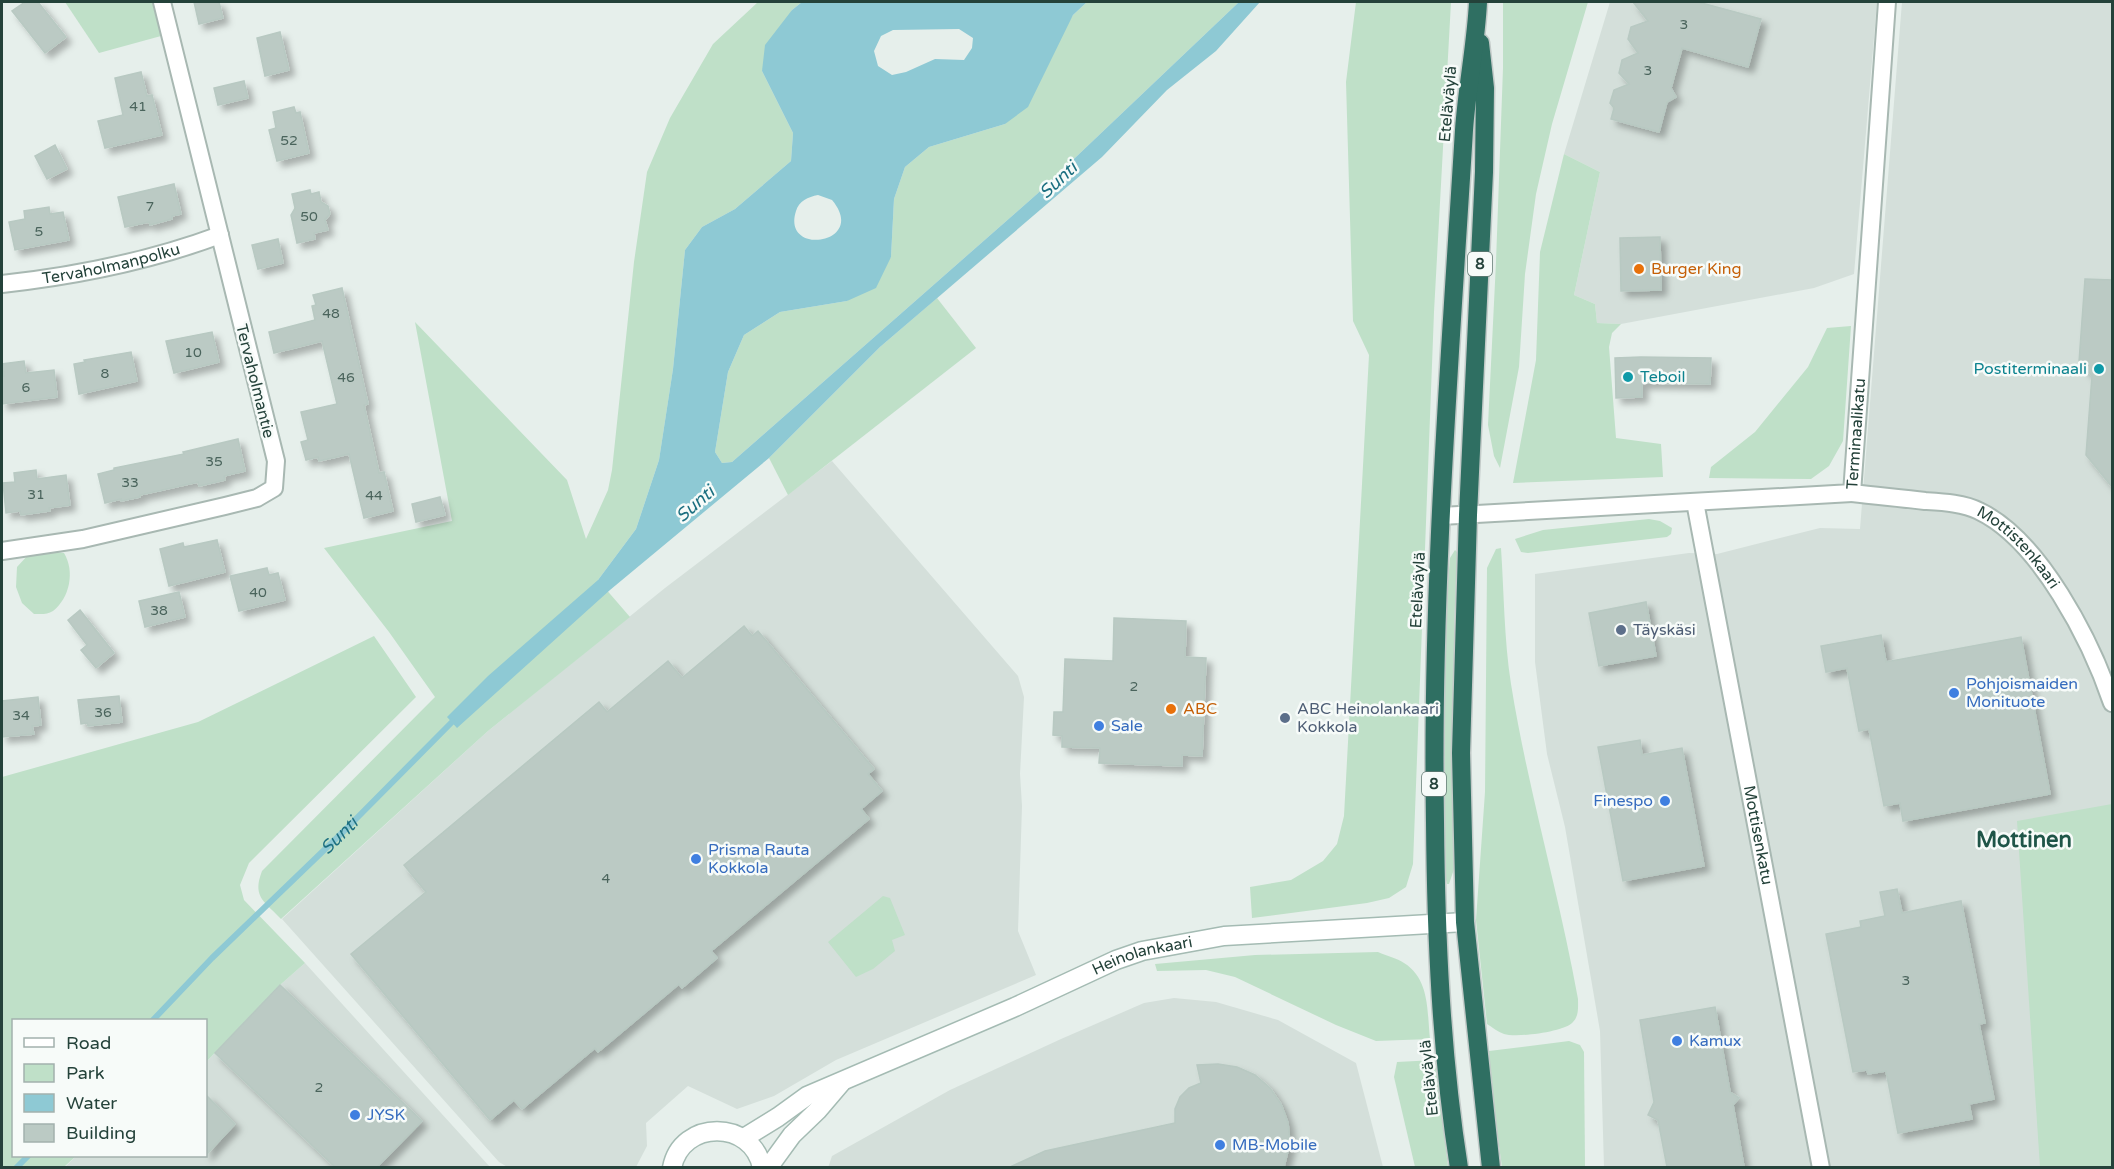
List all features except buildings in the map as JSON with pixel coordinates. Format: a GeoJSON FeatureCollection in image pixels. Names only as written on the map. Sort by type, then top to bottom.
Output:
{"type":"FeatureCollection","features":[{"type":"Feature","properties":{"kind":"highway","name":"Eteläväylä"},"geometry":{"type":"LineString","coordinates":[[1478,8],[1485,88],[1484,172],[1468,514],[1461,753],[1465,922],[1491,1167]]}},
{"type":"Feature","properties":{"kind":"highway","name":"Eteläväylä"},"geometry":{"type":"LineString","coordinates":[[1460,1167],[1447,1069],[1436,924],[1434,752],[1441,516],[1467,88],[1478,8]]}},
{"type":"Feature","properties":{"kind":"street","name":"Tervaholmantie"},"geometry":{"type":"LineString","coordinates":[[2,551],[83,539],[257,498],[274,488],[276,461],[162,2]]}},
{"type":"Feature","properties":{"kind":"street","name":"Terminaalikatu"},"geometry":{"type":"LineString","coordinates":[[1441,516],[1852,493],[1887,2]]}},
{"type":"Feature","properties":{"kind":"street","name":"Tervaholmanpolku"},"geometry":{"type":"LineString","coordinates":[[2,284],[59,276],[143,259],[220,235]]}},
{"type":"Feature","properties":{"kind":"street","name":"Mottistenkaari"},"geometry":{"type":"LineString","coordinates":[[1852,493],[1957,505],[1977,510],[2005,526],[2043,569],[2078,623],[2101,669],[2112,703]]}},
{"type":"Feature","properties":{"kind":"street","name":"Mottisenkatu"},"geometry":{"type":"LineString","coordinates":[[1695,502],[1821,1167]]}},
{"type":"Feature","properties":{"kind":"street","name":"Heinolankaari"},"geometry":{"type":"LineString","coordinates":[[744,1138],[807,1096],[1015,1007],[1116,960],[1142,951],[1224,936],[1465,922]]}},
{"type":"Feature","properties":{"kind":"street","name":"Heinolankaari"},"geometry":{"type":"LineString","coordinates":[[768,1167],[792,1135],[842,1082]]}},
{"type":"Feature","properties":{"kind":"street"},"geometry":{"type":"LineString","coordinates":[[672,1167],[680,1148],[690,1138],[703,1132],[717,1130],[731,1132],[744,1138],[754,1148],[762,1167]]}},
{"type":"Feature","properties":{"kind":"shaded area"},"geometry":{"type":"Polygon","coordinates":[[[1610,2],[1877,2],[1854,274],[1814,288],[1621,324],[1597,323],[1595,304],[1574,295],[1600,172],[1564,154],[1610,2]]]}},
{"type":"Feature","properties":{"kind":"shaded area"},"geometry":{"type":"Polygon","coordinates":[[[1902,2],[2112,2],[2112,1167],[1604,1167],[1600,1031],[1565,827],[1547,754],[1535,662],[1535,574],[1689,553],[1717,554],[1820,528],[1860,529],[1902,2]]]}},
{"type":"Feature","properties":{"kind":"shaded area"},"geometry":{"type":"Polygon","coordinates":[[[832,461],[1018,676],[1024,697],[1020,774],[1022,806],[1018,931],[1036,975],[836,1060],[774,1096],[737,1109],[688,1086],[646,1123],[647,1146],[636,1167],[509,1168],[499,1162],[282,919],[488,731],[665,588],[832,461]]]}},
{"type":"Feature","properties":{"kind":"shaded area"},"geometry":{"type":"Polygon","coordinates":[[[305,963],[490,1167],[64,1168],[75,1157],[207,1157],[207,1061],[280,985],[305,963]]]}},
{"type":"Feature","properties":{"kind":"shaded area"},"geometry":{"type":"Polygon","coordinates":[[[1174,998],[1216,1002],[1278,1020],[1356,1063],[1383,1167],[828,1168],[832,1156],[950,1090],[1144,1003],[1174,998]]]}},
{"type":"Feature","properties":{"kind":"green space"},"geometry":{"type":"Polygon","coordinates":[[[65,2],[152,2],[161,36],[99,53],[65,2]]]}},
{"type":"Feature","properties":{"kind":"green space"},"geometry":{"type":"Polygon","coordinates":[[[758,2],[802,2],[792,10],[762,71],[793,133],[791,161],[735,209],[702,227],[685,250],[673,369],[659,460],[636,529],[598,580],[630,617],[488,731],[281,919],[265,903],[259,893],[258,887],[262,871],[435,697],[389,632],[324,548],[452,521],[415,322],[567,480],[586,539],[608,490],[612,470],[634,262],[647,172],[670,118],[713,44],[758,2]]]}},
{"type":"Feature","properties":{"kind":"green space"},"geometry":{"type":"Polygon","coordinates":[[[1087,2],[1239,2],[1037,194],[732,462],[722,463],[715,452],[728,372],[744,335],[780,312],[847,301],[891,257],[894,199],[905,167],[929,147],[1005,124],[1073,15],[1087,2]]]}},
{"type":"Feature","properties":{"kind":"green space"},"geometry":{"type":"Polygon","coordinates":[[[1356,2],[1451,2],[1434,312],[1413,864],[1406,887],[1389,898],[1252,918],[1250,887],[1291,880],[1323,861],[1337,844],[1344,816],[1369,355],[1353,321],[1346,82],[1356,2]]]}},
{"type":"Feature","properties":{"kind":"green space"},"geometry":{"type":"Polygon","coordinates":[[[1503,2],[1588,2],[1552,124],[1536,194],[1525,274],[1519,367],[1500,468],[1494,456],[1488,425],[1503,68],[1503,2]]]}},
{"type":"Feature","properties":{"kind":"green space"},"geometry":{"type":"Polygon","coordinates":[[[1564,154],[1600,172],[1574,295],[1595,304],[1597,323],[1621,324],[1612,333],[1609,347],[1616,438],[1661,444],[1663,477],[1513,483],[1536,360],[1540,252],[1564,154]]]}},
{"type":"Feature","properties":{"kind":"green space"},"geometry":{"type":"Polygon","coordinates":[[[937,298],[976,348],[788,495],[769,458],[880,347],[937,298]]]}},
{"type":"Feature","properties":{"kind":"green space"},"geometry":{"type":"Polygon","coordinates":[[[1851,326],[1843,441],[1829,466],[1811,479],[1709,478],[1711,467],[1755,432],[1808,367],[1827,328],[1851,326]]]}},
{"type":"Feature","properties":{"kind":"green space"},"geometry":{"type":"Polygon","coordinates":[[[1649,519],[1660,521],[1672,528],[1671,534],[1667,537],[1528,553],[1521,552],[1515,539],[1543,530],[1649,519]]]}},
{"type":"Feature","properties":{"kind":"green space"},"geometry":{"type":"Polygon","coordinates":[[[1501,548],[1511,684],[1578,999],[1576,1017],[1568,1026],[1551,1031],[1519,1035],[1504,1034],[1487,1024],[1476,920],[1485,792],[1487,568],[1496,549],[1501,548]]]}},
{"type":"Feature","properties":{"kind":"green space"},"geometry":{"type":"Polygon","coordinates":[[[1455,550],[1457,552],[1454,631],[1454,869],[1449,884],[1447,884],[1444,871],[1444,630],[1450,558],[1455,550]]]}},
{"type":"Feature","properties":{"kind":"green space"},"geometry":{"type":"Polygon","coordinates":[[[48,551],[64,553],[69,568],[69,584],[59,606],[46,614],[34,614],[22,603],[16,587],[17,567],[29,554],[48,551]]]}},
{"type":"Feature","properties":{"kind":"green space"},"geometry":{"type":"Polygon","coordinates":[[[374,636],[416,697],[249,863],[240,885],[244,900],[305,963],[280,985],[207,1061],[207,1019],[12,1019],[12,1157],[75,1157],[64,1167],[2,1168],[2,777],[198,722],[374,636]]]}},
{"type":"Feature","properties":{"kind":"green space"},"geometry":{"type":"Polygon","coordinates":[[[2112,804],[2112,1167],[2040,1167],[2017,821],[2112,804]]]}},
{"type":"Feature","properties":{"kind":"green space"},"geometry":{"type":"Polygon","coordinates":[[[883,896],[890,898],[905,935],[892,940],[895,951],[873,969],[856,977],[828,942],[883,896]]]}},
{"type":"Feature","properties":{"kind":"green space"},"geometry":{"type":"Polygon","coordinates":[[[1378,952],[1404,963],[1419,978],[1426,997],[1430,1039],[1376,1041],[1336,1025],[1235,977],[1206,970],[1157,971],[1155,964],[1255,955],[1378,952]]]}},
{"type":"Feature","properties":{"kind":"green space"},"geometry":{"type":"Polygon","coordinates":[[[1569,1041],[1580,1045],[1584,1052],[1585,1167],[1502,1167],[1491,1088],[1489,1051],[1569,1041]]]}},
{"type":"Feature","properties":{"kind":"green space"},"geometry":{"type":"Polygon","coordinates":[[[1435,1060],[1448,1167],[1415,1167],[1394,1077],[1397,1062],[1435,1060]]]}},
{"type":"Feature","properties":{"kind":"water"},"geometry":{"type":"Polygon","coordinates":[[[802,2],[1087,2],[1073,15],[1028,107],[1005,124],[929,147],[905,167],[894,199],[891,257],[876,288],[847,301],[780,312],[744,335],[728,372],[715,452],[722,463],[732,462],[1037,194],[1239,2],[1260,2],[1216,51],[1167,90],[1102,157],[880,347],[769,458],[610,590],[457,728],[447,717],[488,676],[598,580],[636,529],[659,460],[673,369],[685,250],[702,227],[735,209],[791,161],[793,133],[762,71],[765,45],[792,10],[802,2]],[[959,29],[893,30],[881,36],[874,51],[878,66],[892,75],[906,72],[935,59],[964,60],[972,48],[973,38],[959,29]],[[818,195],[804,200],[796,211],[795,226],[800,235],[811,239],[822,239],[833,235],[840,227],[840,215],[832,200],[818,195]]]}},
{"type":"Feature","properties":{"kind":"waterway","name":"Sunti"},"geometry":{"type":"LineString","coordinates":[[154,1019],[212,958],[346,829],[452,722]]}},
{"type":"Feature","properties":{"kind":"waterway","name":"Sunti"},"geometry":{"type":"LineString","coordinates":[[16,1168],[27,1157]]}},
{"type":"Feature","properties":{"kind":"place","name":"Burger King"},"geometry":{"type":"Point","coordinates":[1639,269]}},
{"type":"Feature","properties":{"kind":"place","name":"Postiterminaali"},"geometry":{"type":"Point","coordinates":[2099,369]}},
{"type":"Feature","properties":{"kind":"place","name":"Teboil"},"geometry":{"type":"Point","coordinates":[1628,377]}},
{"type":"Feature","properties":{"kind":"place","name":"Täyskäsi"},"geometry":{"type":"Point","coordinates":[1621,630]}},
{"type":"Feature","properties":{"kind":"place","name":"Pohjoismaiden Monituote"},"geometry":{"type":"Point","coordinates":[1954,693]}},
{"type":"Feature","properties":{"kind":"place","name":"ABC"},"geometry":{"type":"Point","coordinates":[1171,709]}},
{"type":"Feature","properties":{"kind":"place","name":"ABC Heinolankaari Kokkola"},"geometry":{"type":"Point","coordinates":[1285,718]}},
{"type":"Feature","properties":{"kind":"place","name":"Sale"},"geometry":{"type":"Point","coordinates":[1099,726]}},
{"type":"Feature","properties":{"kind":"place","name":"Finespo"},"geometry":{"type":"Point","coordinates":[1665,801]}},
{"type":"Feature","properties":{"kind":"place","name":"Prisma Rauta Kokkola"},"geometry":{"type":"Point","coordinates":[696,859]}},
{"type":"Feature","properties":{"kind":"place","name":"Kamux"},"geometry":{"type":"Point","coordinates":[1677,1041]}},
{"type":"Feature","properties":{"kind":"place","name":"JYSK"},"geometry":{"type":"Point","coordinates":[355,1115]}},
{"type":"Feature","properties":{"kind":"place","name":"MB-Mobile"},"geometry":{"type":"Point","coordinates":[1220,1145]}},
{"type":"Feature","properties":{"kind":"district","name":"Mottinen"},"geometry":{"type":"Point","coordinates":[2024,840]}}]}
